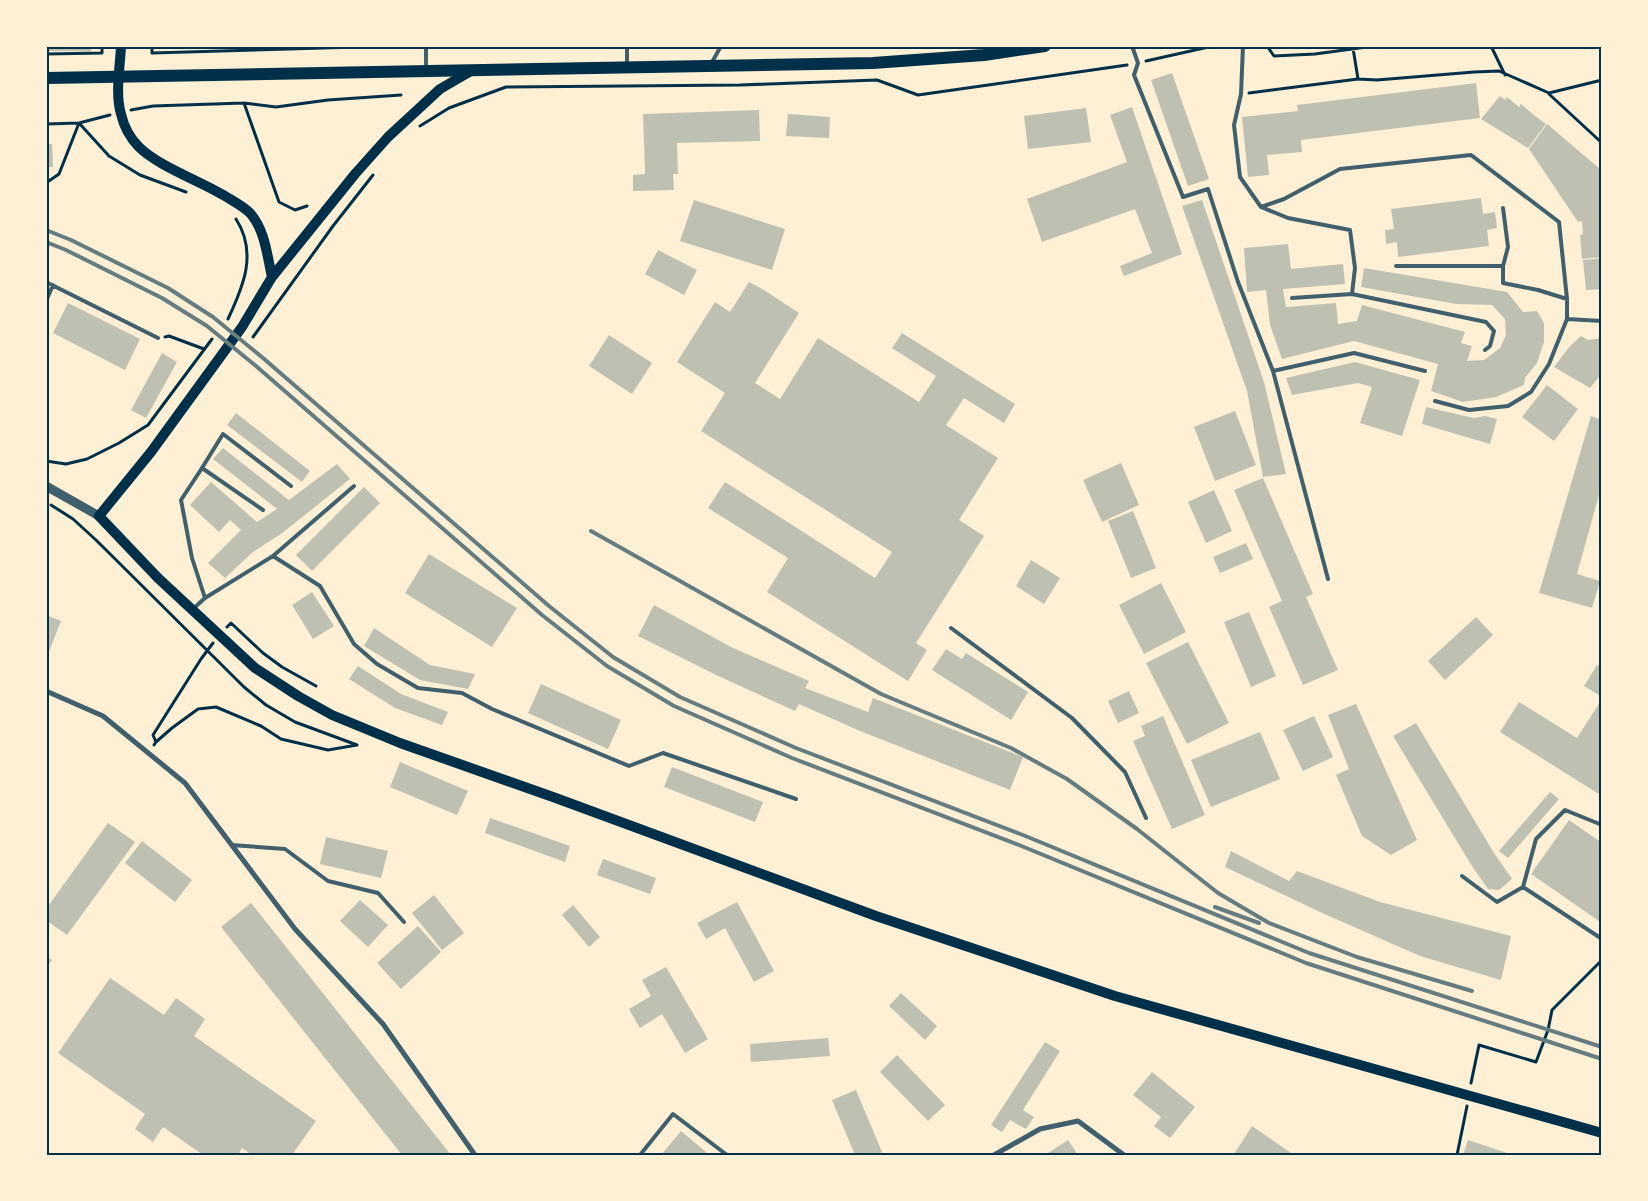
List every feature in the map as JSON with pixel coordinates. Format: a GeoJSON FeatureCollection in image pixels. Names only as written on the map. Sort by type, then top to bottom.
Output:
{"type":"FeatureCollection","features":[{"type":"Feature","properties":{"kind":"main road"},"geometry":{"type":"LineString","coordinates":[[121,46],[120,112],[127,132],[139,147],[154,159],[210,187],[249,212],[258,224],[264,238],[272,277]]}},
{"type":"Feature","properties":{"kind":"main road"},"geometry":{"type":"LineString","coordinates":[[46,78],[627,69],[873,63],[984,55],[1046,46]]}},
{"type":"Feature","properties":{"kind":"main road"},"geometry":{"type":"LineString","coordinates":[[471,71],[440,89],[388,136],[355,174],[272,277],[242,327],[150,452],[99,516],[158,578],[192,610],[255,668],[298,696],[332,715],[400,744],[553,796],[876,916],[1115,996],[1602,1133]]}},
{"type":"Feature","properties":{"kind":"street"},"geometry":{"type":"LineString","coordinates":[[46,486],[99,516]]}},
{"type":"Feature","properties":{"kind":"street"},"geometry":{"type":"LineString","coordinates":[[46,692],[103,716],[185,783],[295,930],[383,1024],[475,1155]]}},
{"type":"Feature","properties":{"kind":"street"},"geometry":{"type":"LineString","coordinates":[[994,1155],[1040,1129],[1078,1121],[1124,1155]]}},
{"type":"Feature","properties":{"kind":"lane"},"geometry":{"type":"LineString","coordinates":[[426,46],[426,72]]}},
{"type":"Feature","properties":{"kind":"lane"},"geometry":{"type":"LineString","coordinates":[[627,46],[627,69]]}},
{"type":"Feature","properties":{"kind":"lane"},"geometry":{"type":"LineString","coordinates":[[709,67],[720,46]]}},
{"type":"Feature","properties":{"kind":"lane"},"geometry":{"type":"LineString","coordinates":[[1132,46],[1138,63],[1134,75],[1183,197],[1208,189],[1238,282],[1273,371],[1328,579]]}},
{"type":"Feature","properties":{"kind":"lane"},"geometry":{"type":"LineString","coordinates":[[1244,46],[1241,94],[1234,125],[1240,177],[1261,207],[1288,218],[1350,230],[1355,268],[1352,294]]}},
{"type":"Feature","properties":{"kind":"lane"},"geometry":{"type":"LineString","coordinates":[[1261,207],[1284,199],[1340,169],[1471,155],[1559,222],[1567,299],[1567,319],[1549,364],[1531,392],[1508,406],[1469,410],[1435,401]]}},
{"type":"Feature","properties":{"kind":"lane"},"geometry":{"type":"LineString","coordinates":[[1503,208],[1508,247],[1502,283],[1538,290],[1567,299]]}},
{"type":"Feature","properties":{"kind":"lane"},"geometry":{"type":"LineString","coordinates":[[1396,266],[1504,266]]}},
{"type":"Feature","properties":{"kind":"lane"},"geometry":{"type":"LineString","coordinates":[[46,282],[158,338]]}},
{"type":"Feature","properties":{"kind":"lane"},"geometry":{"type":"LineString","coordinates":[[46,301],[53,285]]}},
{"type":"Feature","properties":{"kind":"lane"},"geometry":{"type":"LineString","coordinates":[[1292,298],[1352,294],[1486,322],[1494,331],[1490,346],[1485,350]]}},
{"type":"Feature","properties":{"kind":"lane"},"geometry":{"type":"LineString","coordinates":[[1567,319],[1602,321]]}},
{"type":"Feature","properties":{"kind":"lane"},"geometry":{"type":"LineString","coordinates":[[1273,371],[1354,353],[1425,371]]}},
{"type":"Feature","properties":{"kind":"lane"},"geometry":{"type":"LineString","coordinates":[[205,598],[192,558],[181,500],[223,434],[291,486]]}},
{"type":"Feature","properties":{"kind":"lane"},"geometry":{"type":"LineString","coordinates":[[202,468],[263,510]]}},
{"type":"Feature","properties":{"kind":"lane"},"geometry":{"type":"LineString","coordinates":[[192,610],[205,598],[273,556],[354,486]]}},
{"type":"Feature","properties":{"kind":"lane"},"geometry":{"type":"LineString","coordinates":[[273,556],[320,586],[354,644],[377,664],[418,688],[462,693],[492,709],[629,766],[663,752],[796,799]]}},
{"type":"Feature","properties":{"kind":"lane"},"geometry":{"type":"LineString","coordinates":[[951,628],[1072,718],[1125,772],[1146,818]]}},
{"type":"Feature","properties":{"kind":"lane"},"geometry":{"type":"LineString","coordinates":[[1462,876],[1497,902],[1523,887],[1536,839],[1566,810],[1602,825]]}},
{"type":"Feature","properties":{"kind":"lane"},"geometry":{"type":"LineString","coordinates":[[231,845],[285,849],[328,881],[378,893],[404,922]]}},
{"type":"Feature","properties":{"kind":"lane"},"geometry":{"type":"LineString","coordinates":[[1523,887],[1602,939]]}},
{"type":"Feature","properties":{"kind":"lane"},"geometry":{"type":"LineString","coordinates":[[640,1155],[674,1114],[727,1155]]}},
{"type":"Feature","properties":{"kind":"path"},"geometry":{"type":"LineString","coordinates":[[46,54],[102,53],[102,46]]}},
{"type":"Feature","properties":{"kind":"path"},"geometry":{"type":"LineString","coordinates":[[152,46],[152,53],[393,46]]}},
{"type":"Feature","properties":{"kind":"path"},"geometry":{"type":"LineString","coordinates":[[414,131],[449,108],[506,87],[740,85],[877,80],[918,96],[1138,63],[1211,46]]}},
{"type":"Feature","properties":{"kind":"path"},"geometry":{"type":"LineString","coordinates":[[1267,46],[1274,56],[1315,54],[1374,46]]}},
{"type":"Feature","properties":{"kind":"path"},"geometry":{"type":"LineString","coordinates":[[1491,46],[1505,75]]}},
{"type":"Feature","properties":{"kind":"path"},"geometry":{"type":"LineString","coordinates":[[1353,48],[1358,79]]}},
{"type":"Feature","properties":{"kind":"path"},"geometry":{"type":"LineString","coordinates":[[1241,94],[1358,79],[1377,80],[1499,71],[1548,93],[1602,144]]}},
{"type":"Feature","properties":{"kind":"path"},"geometry":{"type":"LineString","coordinates":[[1548,93],[1602,80]]}},
{"type":"Feature","properties":{"kind":"path"},"geometry":{"type":"LineString","coordinates":[[46,124],[79,123],[120,112],[153,106],[244,103],[276,107],[328,100],[402,96]]}},
{"type":"Feature","properties":{"kind":"path"},"geometry":{"type":"LineString","coordinates":[[244,103],[279,202],[295,210],[307,206]]}},
{"type":"Feature","properties":{"kind":"path"},"geometry":{"type":"LineString","coordinates":[[46,183],[59,174],[79,123]]}},
{"type":"Feature","properties":{"kind":"path"},"geometry":{"type":"LineString","coordinates":[[79,123],[109,156],[140,175],[187,192]]}},
{"type":"Feature","properties":{"kind":"path"},"geometry":{"type":"LineString","coordinates":[[251,339],[333,226],[379,169]]}},
{"type":"Feature","properties":{"kind":"path"},"geometry":{"type":"LineString","coordinates":[[228,319],[242,290],[248,266],[246,243],[241,227],[231,212]]}},
{"type":"Feature","properties":{"kind":"path"},"geometry":{"type":"LineString","coordinates":[[169,336],[204,349]]}},
{"type":"Feature","properties":{"kind":"path"},"geometry":{"type":"LineString","coordinates":[[46,461],[66,464],[87,458],[119,443],[148,425],[212,339]]}},
{"type":"Feature","properties":{"kind":"path"},"geometry":{"type":"LineString","coordinates":[[231,623],[270,658],[316,686]]}},
{"type":"Feature","properties":{"kind":"path"},"geometry":{"type":"LineString","coordinates":[[153,735],[201,659]]}},
{"type":"Feature","properties":{"kind":"path"},"geometry":{"type":"LineString","coordinates":[[156,742],[198,709],[216,707],[261,726],[281,739],[328,750],[357,745]]}},
{"type":"Feature","properties":{"kind":"path"},"geometry":{"type":"LineString","coordinates":[[1479,1044],[1536,1062],[1548,1030],[1552,1010],[1602,960]]}},
{"type":"Feature","properties":{"kind":"building"},"geometry":{"type":"Polygon","coordinates":[[[46,46],[91,46],[91,51],[46,51],[46,46]]]}},
{"type":"Feature","properties":{"kind":"building"},"geometry":{"type":"Polygon","coordinates":[[[1172,73],[1209,179],[1188,186],[1151,80],[1172,73]]]}},
{"type":"Feature","properties":{"kind":"building"},"geometry":{"type":"Polygon","coordinates":[[[1476,83],[1480,118],[1301,140],[1302,152],[1267,155],[1269,175],[1248,177],[1242,117],[1298,111],[1297,105],[1476,83]]]}},
{"type":"Feature","properties":{"kind":"building"},"geometry":{"type":"Polygon","coordinates":[[[1500,96],[1505,100],[1507,97],[1519,107],[1521,104],[1546,124],[1528,148],[1481,119],[1500,96]]]}},
{"type":"Feature","properties":{"kind":"building"},"geometry":{"type":"Polygon","coordinates":[[[1132,107],[1182,254],[1124,276],[1120,266],[1152,253],[1135,209],[1042,242],[1027,199],[1127,162],[1110,115],[1132,107]]]}},
{"type":"Feature","properties":{"kind":"building"},"geometry":{"type":"Polygon","coordinates":[[[1086,108],[1091,142],[1028,149],[1024,116],[1086,108]]]}},
{"type":"Feature","properties":{"kind":"building"},"geometry":{"type":"Polygon","coordinates":[[[759,110],[760,141],[677,143],[678,174],[673,174],[674,190],[633,191],[633,175],[645,174],[643,114],[759,110]]]}},
{"type":"Feature","properties":{"kind":"building"},"geometry":{"type":"Polygon","coordinates":[[[788,114],[830,117],[829,138],[786,136],[788,114]]]}},
{"type":"Feature","properties":{"kind":"building"},"geometry":{"type":"Polygon","coordinates":[[[1547,124],[1599,168],[1602,185],[1602,257],[1582,259],[1580,235],[1583,234],[1582,221],[1578,222],[1529,149],[1547,124]]]}},
{"type":"Feature","properties":{"kind":"building"},"geometry":{"type":"Polygon","coordinates":[[[46,144],[52,144],[53,167],[46,167],[46,144]]]}},
{"type":"Feature","properties":{"kind":"building"},"geometry":{"type":"Polygon","coordinates":[[[1481,198],[1483,214],[1495,212],[1497,228],[1487,230],[1489,246],[1398,257],[1397,242],[1386,244],[1385,230],[1394,229],[1391,209],[1481,198]]]}},
{"type":"Feature","properties":{"kind":"building"},"geometry":{"type":"Polygon","coordinates":[[[694,200],[785,229],[772,270],[680,241],[694,200]]]}},
{"type":"Feature","properties":{"kind":"building"},"geometry":{"type":"Polygon","coordinates":[[[1202,200],[1264,382],[1286,474],[1263,477],[1247,391],[1182,206],[1202,200]]]}},
{"type":"Feature","properties":{"kind":"building"},"geometry":{"type":"Polygon","coordinates":[[[1288,244],[1291,269],[1343,264],[1345,284],[1283,289],[1286,307],[1336,303],[1338,324],[1357,321],[1362,305],[1465,332],[1461,343],[1472,346],[1467,361],[1484,360],[1500,348],[1506,335],[1505,319],[1492,305],[1456,304],[1361,287],[1364,268],[1507,292],[1523,312],[1537,311],[1544,323],[1544,342],[1537,363],[1525,378],[1524,385],[1496,397],[1463,402],[1431,391],[1438,364],[1354,341],[1282,359],[1270,325],[1266,290],[1247,292],[1244,248],[1288,244]]]}},
{"type":"Feature","properties":{"kind":"building"},"geometry":{"type":"Polygon","coordinates":[[[658,250],[697,270],[684,295],[645,274],[658,250]]]}},
{"type":"Feature","properties":{"kind":"building"},"geometry":{"type":"Polygon","coordinates":[[[1602,258],[1602,289],[1586,290],[1583,260],[1602,258]]]}},
{"type":"Feature","properties":{"kind":"building"},"geometry":{"type":"Polygon","coordinates":[[[749,282],[799,313],[755,383],[780,399],[818,338],[919,402],[936,376],[892,348],[902,333],[1015,404],[1004,423],[964,398],[946,425],[998,458],[959,520],[984,536],[916,643],[927,650],[908,681],[767,592],[788,558],[708,508],[725,482],[875,578],[892,552],[701,431],[725,393],[677,362],[715,302],[730,312],[749,282]]]}},
{"type":"Feature","properties":{"kind":"building"},"geometry":{"type":"Polygon","coordinates":[[[68,303],[140,339],[125,370],[53,333],[68,303]]]}},
{"type":"Feature","properties":{"kind":"building"},"geometry":{"type":"Polygon","coordinates":[[[609,335],[652,363],[632,394],[589,366],[609,335]]]}},
{"type":"Feature","properties":{"kind":"building"},"geometry":{"type":"Polygon","coordinates":[[[1581,336],[1588,340],[1602,338],[1602,373],[1590,388],[1554,367],[1570,346],[1581,336]]]}},
{"type":"Feature","properties":{"kind":"building"},"geometry":{"type":"Polygon","coordinates":[[[162,353],[177,362],[146,418],[131,410],[162,353]]]}},
{"type":"Feature","properties":{"kind":"building"},"geometry":{"type":"Polygon","coordinates":[[[1355,362],[1420,380],[1402,436],[1360,423],[1372,387],[1358,383],[1292,395],[1286,378],[1355,362]]]}},
{"type":"Feature","properties":{"kind":"building"},"geometry":{"type":"Polygon","coordinates":[[[1547,385],[1578,409],[1554,441],[1522,417],[1547,385]]]}},
{"type":"Feature","properties":{"kind":"building"},"geometry":{"type":"Polygon","coordinates":[[[1426,407],[1474,418],[1485,416],[1497,419],[1490,444],[1422,424],[1426,407]]]}},
{"type":"Feature","properties":{"kind":"building"},"geometry":{"type":"Polygon","coordinates":[[[1235,411],[1256,465],[1215,481],[1194,427],[1235,411]]]}},
{"type":"Feature","properties":{"kind":"building"},"geometry":{"type":"Polygon","coordinates":[[[236,413],[310,471],[302,482],[227,425],[236,413]]]}},
{"type":"Feature","properties":{"kind":"building"},"geometry":{"type":"Polygon","coordinates":[[[1591,416],[1602,420],[1602,484],[1577,574],[1600,581],[1592,608],[1539,593],[1591,416]]]}},
{"type":"Feature","properties":{"kind":"building"},"geometry":{"type":"Polygon","coordinates":[[[223,448],[289,500],[337,464],[350,479],[281,534],[253,552],[225,578],[208,563],[241,530],[230,520],[219,532],[190,505],[211,482],[257,522],[277,509],[213,459],[223,448]]]}},
{"type":"Feature","properties":{"kind":"building"},"geometry":{"type":"Polygon","coordinates":[[[1121,463],[1139,505],[1102,522],[1083,480],[1121,463]]]}},
{"type":"Feature","properties":{"kind":"building"},"geometry":{"type":"Polygon","coordinates":[[[1263,478],[1313,594],[1306,597],[1338,670],[1303,685],[1269,607],[1282,601],[1234,490],[1263,478]]]}},
{"type":"Feature","properties":{"kind":"building"},"geometry":{"type":"Polygon","coordinates":[[[364,487],[380,503],[312,571],[296,555],[364,487]]]}},
{"type":"Feature","properties":{"kind":"building"},"geometry":{"type":"Polygon","coordinates":[[[1214,490],[1232,531],[1206,543],[1188,502],[1214,490]]]}},
{"type":"Feature","properties":{"kind":"building"},"geometry":{"type":"Polygon","coordinates":[[[1133,511],[1156,568],[1131,578],[1108,521],[1133,511]]]}},
{"type":"Feature","properties":{"kind":"building"},"geometry":{"type":"Polygon","coordinates":[[[1246,543],[1253,559],[1220,573],[1213,557],[1246,543]]]}},
{"type":"Feature","properties":{"kind":"building"},"geometry":{"type":"Polygon","coordinates":[[[429,554],[517,608],[492,647],[405,593],[429,554]]]}},
{"type":"Feature","properties":{"kind":"building"},"geometry":{"type":"Polygon","coordinates":[[[1031,560],[1060,578],[1044,604],[1016,586],[1031,560]]]}},
{"type":"Feature","properties":{"kind":"building"},"geometry":{"type":"Polygon","coordinates":[[[1161,583],[1186,632],[1144,654],[1119,605],[1161,583]]]}},
{"type":"Feature","properties":{"kind":"building"},"geometry":{"type":"Polygon","coordinates":[[[312,592],[334,626],[313,639],[292,605],[312,592]]]}},
{"type":"Feature","properties":{"kind":"building"},"geometry":{"type":"Polygon","coordinates":[[[654,605],[733,648],[809,681],[805,688],[868,712],[873,698],[1023,757],[1010,790],[860,731],[799,704],[795,711],[716,675],[638,636],[654,605]]]}},
{"type":"Feature","properties":{"kind":"building"},"geometry":{"type":"Polygon","coordinates":[[[1249,612],[1276,676],[1251,687],[1224,622],[1249,612]]]}},
{"type":"Feature","properties":{"kind":"building"},"geometry":{"type":"Polygon","coordinates":[[[46,615],[61,621],[46,659],[46,615]]]}},
{"type":"Feature","properties":{"kind":"building"},"geometry":{"type":"Polygon","coordinates":[[[1476,617],[1493,635],[1445,680],[1428,661],[1476,617]]]}},
{"type":"Feature","properties":{"kind":"building"},"geometry":{"type":"Polygon","coordinates":[[[374,628],[430,665],[475,674],[468,689],[420,680],[364,646],[374,628]]]}},
{"type":"Feature","properties":{"kind":"building"},"geometry":{"type":"Polygon","coordinates":[[[1188,642],[1229,723],[1187,744],[1146,663],[1188,642]]]}},
{"type":"Feature","properties":{"kind":"building"},"geometry":{"type":"Polygon","coordinates":[[[946,649],[962,659],[966,653],[1028,692],[1011,720],[932,670],[946,649]]]}},
{"type":"Feature","properties":{"kind":"building"},"geometry":{"type":"Polygon","coordinates":[[[1597,665],[1602,667],[1602,697],[1584,686],[1597,665]]]}},
{"type":"Feature","properties":{"kind":"building"},"geometry":{"type":"Polygon","coordinates":[[[358,666],[401,694],[448,712],[442,725],[395,708],[349,679],[358,666]]]}},
{"type":"Feature","properties":{"kind":"building"},"geometry":{"type":"Polygon","coordinates":[[[541,684],[621,720],[608,749],[528,713],[541,684]]]}},
{"type":"Feature","properties":{"kind":"building"},"geometry":{"type":"Polygon","coordinates":[[[1129,691],[1139,713],[1118,723],[1108,701],[1129,691]]]}},
{"type":"Feature","properties":{"kind":"building"},"geometry":{"type":"Polygon","coordinates":[[[1602,699],[1602,796],[1500,732],[1519,702],[1577,738],[1602,699]]]}},
{"type":"Feature","properties":{"kind":"building"},"geometry":{"type":"Polygon","coordinates":[[[1356,704],[1417,840],[1391,855],[1362,836],[1336,775],[1349,769],[1328,715],[1356,704]]]}},
{"type":"Feature","properties":{"kind":"building"},"geometry":{"type":"Polygon","coordinates":[[[1163,716],[1205,815],[1172,829],[1133,741],[1145,736],[1141,726],[1163,716]]]}},
{"type":"Feature","properties":{"kind":"building"},"geometry":{"type":"Polygon","coordinates":[[[1314,716],[1333,757],[1303,771],[1283,730],[1314,716]]]}},
{"type":"Feature","properties":{"kind":"building"},"geometry":{"type":"Polygon","coordinates":[[[1416,723],[1494,853],[1512,879],[1499,890],[1488,889],[1472,866],[1393,736],[1416,723]]]}},
{"type":"Feature","properties":{"kind":"building"},"geometry":{"type":"Polygon","coordinates":[[[1260,732],[1280,779],[1211,807],[1191,760],[1260,732]]]}},
{"type":"Feature","properties":{"kind":"building"},"geometry":{"type":"Polygon","coordinates":[[[400,762],[468,791],[457,815],[390,787],[400,762]]]}},
{"type":"Feature","properties":{"kind":"building"},"geometry":{"type":"Polygon","coordinates":[[[672,767],[763,802],[755,822],[664,787],[672,767]]]}},
{"type":"Feature","properties":{"kind":"building"},"geometry":{"type":"Polygon","coordinates":[[[1550,792],[1559,799],[1508,858],[1499,851],[1550,792]]]}},
{"type":"Feature","properties":{"kind":"building"},"geometry":{"type":"Polygon","coordinates":[[[490,818],[570,846],[565,862],[485,833],[490,818]]]}},
{"type":"Feature","properties":{"kind":"building"},"geometry":{"type":"Polygon","coordinates":[[[1569,820],[1602,843],[1602,923],[1531,874],[1569,820]]]}},
{"type":"Feature","properties":{"kind":"building"},"geometry":{"type":"Polygon","coordinates":[[[108,823],[135,842],[67,935],[46,920],[46,909],[108,823]]]}},
{"type":"Feature","properties":{"kind":"building"},"geometry":{"type":"Polygon","coordinates":[[[326,837],[388,851],[381,878],[320,864],[326,837]]]}},
{"type":"Feature","properties":{"kind":"building"},"geometry":{"type":"Polygon","coordinates":[[[142,841],[192,880],[175,902],[125,863],[142,841]]]}},
{"type":"Feature","properties":{"kind":"building"},"geometry":{"type":"Polygon","coordinates":[[[1231,851],[1289,881],[1297,871],[1380,902],[1511,936],[1501,980],[1420,956],[1225,867],[1231,851]]]}},
{"type":"Feature","properties":{"kind":"building"},"geometry":{"type":"Polygon","coordinates":[[[603,859],[656,878],[650,894],[597,875],[603,859]]]}},
{"type":"Feature","properties":{"kind":"building"},"geometry":{"type":"Polygon","coordinates":[[[434,895],[464,933],[442,950],[412,913],[434,895]]]}},
{"type":"Feature","properties":{"kind":"building"},"geometry":{"type":"Polygon","coordinates":[[[360,900],[388,925],[368,947],[340,921],[360,900]]]}},
{"type":"Feature","properties":{"kind":"building"},"geometry":{"type":"Polygon","coordinates":[[[737,902],[774,971],[754,982],[725,928],[706,939],[697,923],[737,902]]]}},
{"type":"Feature","properties":{"kind":"building"},"geometry":{"type":"Polygon","coordinates":[[[251,903],[451,1155],[402,1155],[221,927],[251,903]]]}},
{"type":"Feature","properties":{"kind":"building"},"geometry":{"type":"Polygon","coordinates":[[[573,905],[600,937],[589,947],[562,915],[573,905]]]}},
{"type":"Feature","properties":{"kind":"building"},"geometry":{"type":"Polygon","coordinates":[[[418,926],[441,952],[401,989],[377,963],[418,926]]]}},
{"type":"Feature","properties":{"kind":"building"},"geometry":{"type":"Polygon","coordinates":[[[46,956],[52,960],[46,968],[46,956]]]}},
{"type":"Feature","properties":{"kind":"building"},"geometry":{"type":"Polygon","coordinates":[[[666,967],[708,1039],[685,1053],[662,1014],[640,1028],[629,1009],[651,996],[642,980],[666,967]]]}},
{"type":"Feature","properties":{"kind":"building"},"geometry":{"type":"Polygon","coordinates":[[[110,978],[164,1015],[176,998],[205,1019],[194,1036],[316,1121],[292,1155],[252,1155],[242,1148],[238,1155],[203,1155],[163,1127],[153,1142],[135,1129],[145,1114],[58,1053],[110,978]]]}},
{"type":"Feature","properties":{"kind":"building"},"geometry":{"type":"Polygon","coordinates":[[[901,993],[937,1026],[925,1040],[889,1006],[901,993]]]}},
{"type":"Feature","properties":{"kind":"building"},"geometry":{"type":"Polygon","coordinates":[[[828,1038],[830,1056],[751,1062],[750,1044],[828,1038]]]}},
{"type":"Feature","properties":{"kind":"building"},"geometry":{"type":"Polygon","coordinates":[[[1045,1042],[1060,1051],[1023,1110],[1034,1117],[1026,1129],[1010,1120],[1002,1132],[991,1125],[1045,1042]]]}},
{"type":"Feature","properties":{"kind":"building"},"geometry":{"type":"Polygon","coordinates":[[[897,1055],[945,1105],[928,1121],[880,1072],[897,1055]]]}},
{"type":"Feature","properties":{"kind":"building"},"geometry":{"type":"Polygon","coordinates":[[[1152,1072],[1195,1107],[1170,1138],[1154,1126],[1161,1117],[1133,1095],[1152,1072]]]}},
{"type":"Feature","properties":{"kind":"building"},"geometry":{"type":"Polygon","coordinates":[[[856,1090],[882,1152],[876,1155],[855,1155],[832,1100],[856,1090]]]}},
{"type":"Feature","properties":{"kind":"building"},"geometry":{"type":"Polygon","coordinates":[[[1252,1126],[1294,1155],[1234,1154],[1252,1126]]]}},
{"type":"Feature","properties":{"kind":"building"},"geometry":{"type":"Polygon","coordinates":[[[681,1131],[706,1152],[704,1155],[661,1155],[681,1131]]]}},
{"type":"Feature","properties":{"kind":"building"},"geometry":{"type":"Polygon","coordinates":[[[1068,1140],[1078,1155],[1049,1155],[1048,1153],[1068,1140]]]}},
{"type":"Feature","properties":{"kind":"building"},"geometry":{"type":"Polygon","coordinates":[[[1468,1140],[1510,1154],[1510,1155],[1463,1155],[1468,1140]]]}},
{"type":"Feature","properties":{"kind":"railway"},"geometry":{"type":"LineString","coordinates":[[46,230],[71,240],[168,288],[213,317],[263,358],[549,606],[613,657],[680,697],[796,748],[1023,835],[1309,953],[1602,1047]]}},
{"type":"Feature","properties":{"kind":"railway"},"geometry":{"type":"LineString","coordinates":[[46,242],[162,298],[207,326],[256,366],[542,615],[607,666],[674,706],[792,758],[1019,845],[1306,963],[1602,1059]]}},
{"type":"Feature","properties":{"kind":"railway"},"geometry":{"type":"LineString","coordinates":[[591,531],[881,694],[1011,748],[1067,779],[1137,829],[1218,893],[1269,923],[1357,957],[1472,991]]}},
{"type":"Feature","properties":{"kind":"railway"},"geometry":{"type":"LineString","coordinates":[[1215,907],[1259,923]]}}]}
